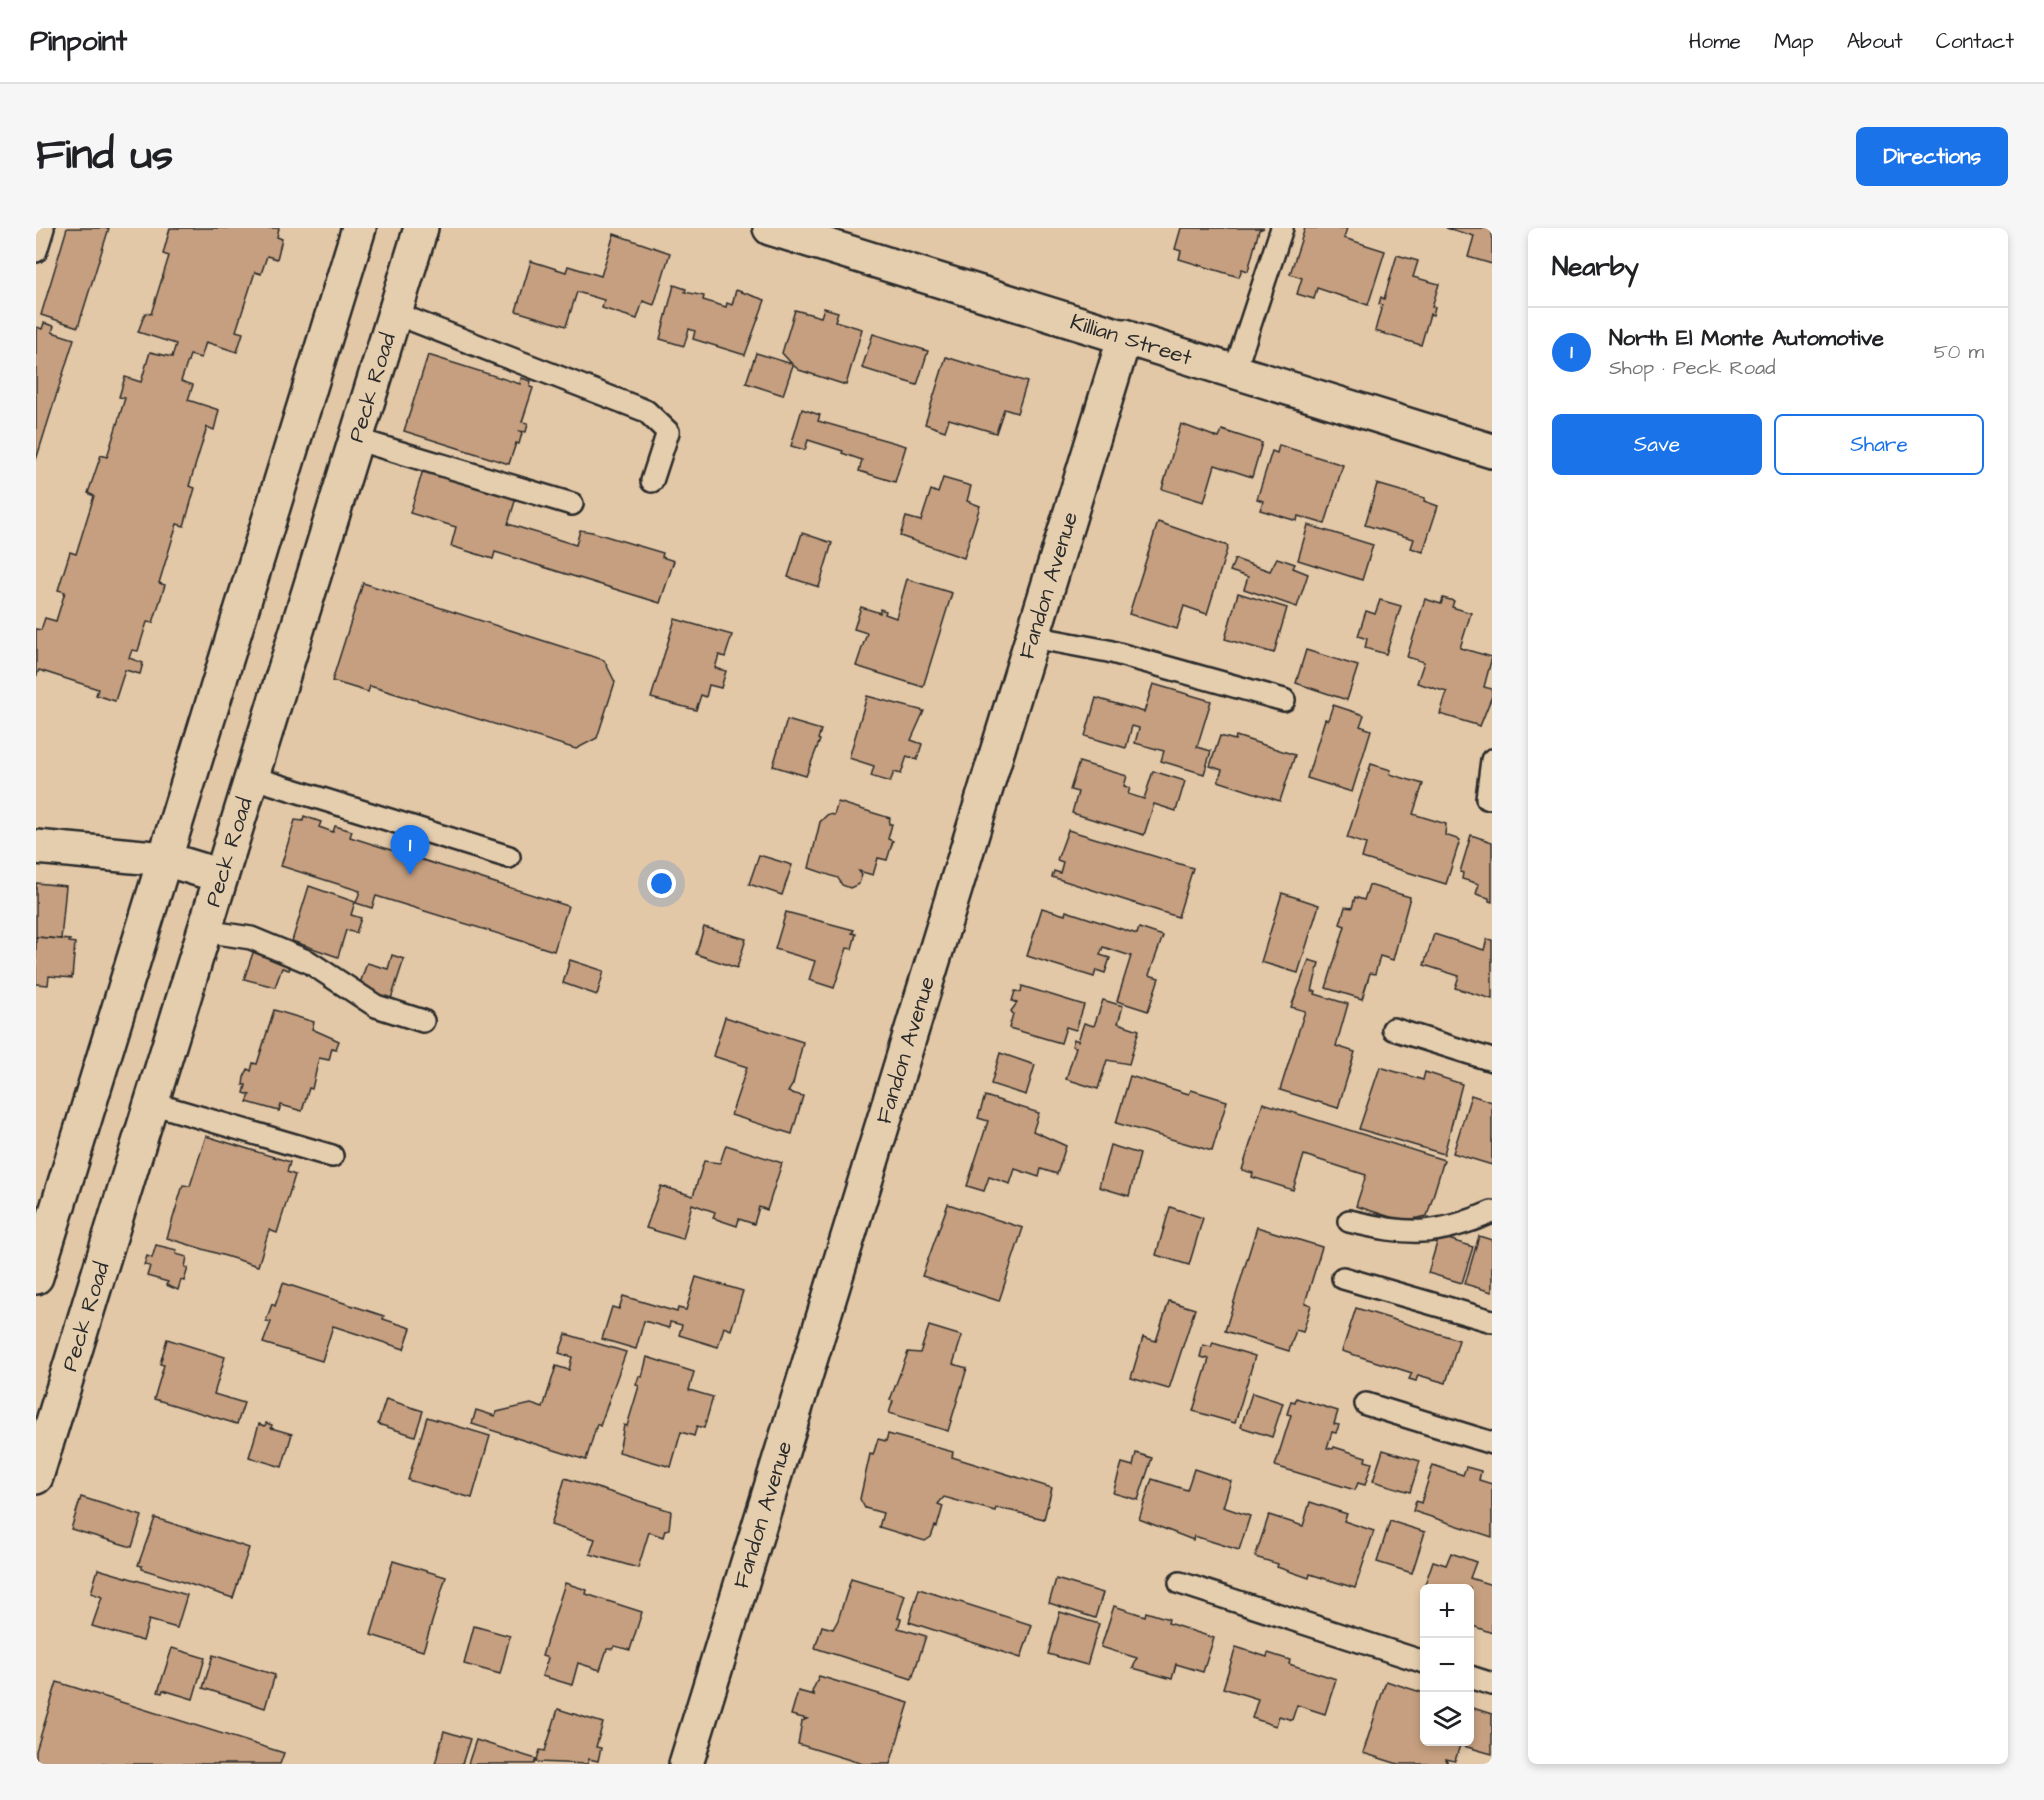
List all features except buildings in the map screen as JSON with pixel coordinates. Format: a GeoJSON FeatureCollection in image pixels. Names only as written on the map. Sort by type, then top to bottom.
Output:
{"type":"FeatureCollection","features":[{"type":"Feature","properties":{"kind":"street"},"geometry":{"type":"LineString","coordinates":[[36,1277],[165,859],[214,691],[359,228]]}},
{"type":"Feature","properties":{"kind":"street","name":"Peck Road"},"geometry":{"type":"LineString","coordinates":[[36,1477],[421,228]]}},
{"type":"Feature","properties":{"kind":"street","name":"Killian Street"},"geometry":{"type":"LineString","coordinates":[[770,228],[1492,451]]}},
{"type":"Feature","properties":{"kind":"street","name":"Fandon Avenue"},"geometry":{"type":"LineString","coordinates":[[686,1764],[1125,336]]}},
{"type":"Feature","properties":{"kind":"street"},"geometry":{"type":"LineString","coordinates":[[36,847],[165,859],[221,876]]}},
{"type":"Feature","properties":{"kind":"lane"},"geometry":{"type":"LineString","coordinates":[[36,251],[43,228]]}},
{"type":"Feature","properties":{"kind":"lane"},"geometry":{"type":"LineString","coordinates":[[1235,370],[1282,228]]}},
{"type":"Feature","properties":{"kind":"lane"},"geometry":{"type":"LineString","coordinates":[[394,313],[646,411],[669,432],[652,481]]}},
{"type":"Feature","properties":{"kind":"lane"},"geometry":{"type":"LineString","coordinates":[[356,439],[572,504]]}},
{"type":"Feature","properties":{"kind":"lane"},"geometry":{"type":"LineString","coordinates":[[1033,638],[1108,651],[1284,700]]}},
{"type":"Feature","properties":{"kind":"lane"},"geometry":{"type":"LineString","coordinates":[[1487,798],[1492,760]]}},
{"type":"Feature","properties":{"kind":"lane"},"geometry":{"type":"LineString","coordinates":[[251,777],[509,857]]}},
{"type":"Feature","properties":{"kind":"lane"},"geometry":{"type":"LineString","coordinates":[[204,931],[251,939],[309,962],[376,1006],[423,1021]]}},
{"type":"Feature","properties":{"kind":"lane"},"geometry":{"type":"LineString","coordinates":[[1393,1029],[1492,1060]]}},
{"type":"Feature","properties":{"kind":"lane"},"geometry":{"type":"LineString","coordinates":[[151,1103],[332,1156]]}},
{"type":"Feature","properties":{"kind":"lane"},"geometry":{"type":"LineString","coordinates":[[1349,1221],[1396,1232],[1423,1232],[1456,1227],[1492,1212]]}},
{"type":"Feature","properties":{"kind":"lane"},"geometry":{"type":"LineString","coordinates":[[1343,1278],[1492,1321]]}},
{"type":"Feature","properties":{"kind":"lane"},"geometry":{"type":"LineString","coordinates":[[1366,1404],[1492,1443]]}},
{"type":"Feature","properties":{"kind":"lane"},"geometry":{"type":"LineString","coordinates":[[1180,1583],[1420,1660]]}},
{"type":"Feature","properties":{"kind":"lane"},"geometry":{"type":"LineString","coordinates":[[1474,1678],[1492,1684]]}},
{"type":"Feature","properties":{"kind":"place","name":"North El Monte Automotive"},"geometry":{"type":"Point","coordinates":[410,875]}}]}
